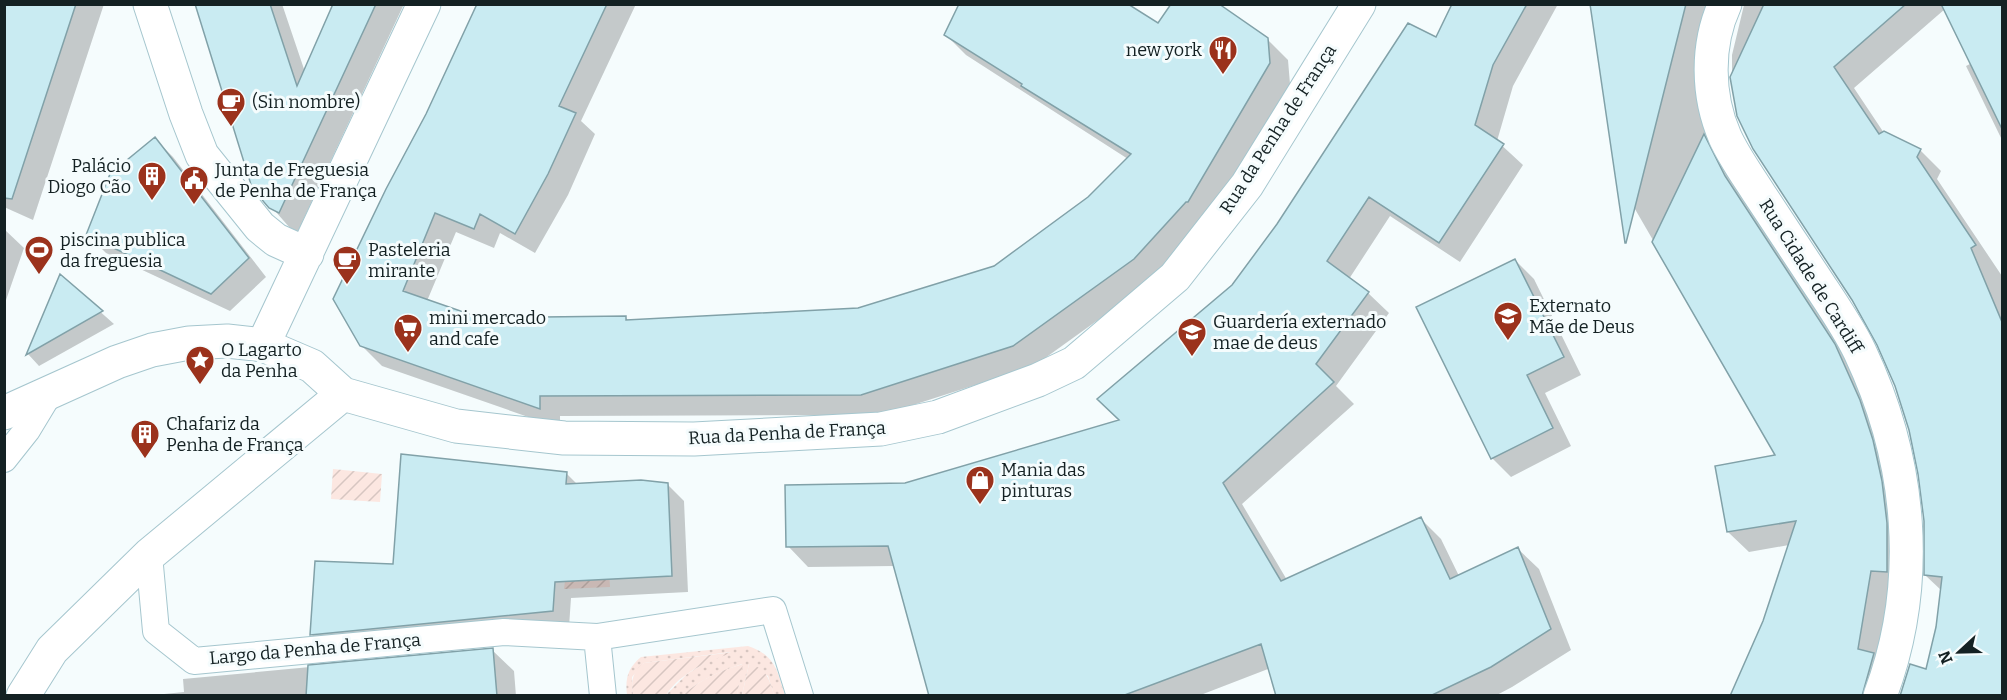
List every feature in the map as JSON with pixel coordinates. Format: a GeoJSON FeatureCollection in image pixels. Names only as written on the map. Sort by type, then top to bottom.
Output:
{"type":"FeatureCollection","features":[{"type":"Feature","properties":{"kind":"street"},"geometry":{"type":"LineString","coordinates":[[150,4],[191,130],[202,155],[260,227],[276,240],[307,254]]}},
{"type":"Feature","properties":{"kind":"street"},"geometry":{"type":"LineString","coordinates":[[263,345],[424,4]]}},
{"type":"Feature","properties":{"kind":"street","name":"Rua da Penha de França"},"geometry":{"type":"LineString","coordinates":[[4,413],[117,362],[152,350],[227,341],[263,345],[312,366],[343,394],[456,426],[564,438],[694,439],[882,429],[938,417],[1038,380],[1074,363],[1175,277],[1247,185],[1359,4]]}},
{"type":"Feature","properties":{"kind":"street","name":"Rua Cidade de Cardiff"},"geometry":{"type":"LineString","coordinates":[[1725,4],[1713,46],[1711,76],[1716,107],[1725,136],[1739,163],[1824,291],[1859,350],[1881,401],[1897,455],[1905,510],[1907,566],[1901,621],[1888,676],[1880,696]]}},
{"type":"Feature","properties":{"kind":"street"},"geometry":{"type":"LineString","coordinates":[[23,696],[52,650],[149,555],[343,394]]}},
{"type":"Feature","properties":{"kind":"lane"},"geometry":{"type":"LineString","coordinates":[[4,459],[27,430],[50,392]]}},
{"type":"Feature","properties":{"kind":"lane","name":"Largo da Penha de França"},"geometry":{"type":"LineString","coordinates":[[149,555],[156,631],[194,661],[504,632],[597,637],[773,610],[800,696]]}},
{"type":"Feature","properties":{"kind":"lane"},"geometry":{"type":"LineString","coordinates":[[597,637],[603,696]]}},
{"type":"Feature","properties":{"kind":"shaded area"},"geometry":{"type":"Polygon","coordinates":[[[333,469],[382,474],[380,502],[331,499],[333,469]]]}},
{"type":"Feature","properties":{"kind":"shaded area"},"geometry":{"type":"Polygon","coordinates":[[[607,536],[610,587],[564,589],[570,538],[607,536]]]}},
{"type":"Feature","properties":{"kind":"shaded area"},"geometry":{"type":"Polygon","coordinates":[[[748,646],[764,654],[774,665],[785,695],[774,695],[768,676],[749,664],[742,695],[737,695],[742,664],[711,677],[683,695],[666,695],[687,674],[710,660],[731,652],[644,663],[632,677],[633,695],[627,695],[628,674],[641,657],[748,646]]]}},
{"type":"Feature","properties":{"kind":"shaded area"},"geometry":{"type":"Polygon","coordinates":[[[734,652],[705,663],[679,680],[666,695],[633,695],[633,677],[644,663],[734,652]]]}},
{"type":"Feature","properties":{"kind":"shaded area"},"geometry":{"type":"Polygon","coordinates":[[[743,664],[737,695],[683,695],[711,676],[743,664]]]}},
{"type":"Feature","properties":{"kind":"shaded area"},"geometry":{"type":"Polygon","coordinates":[[[749,664],[764,671],[774,695],[742,695],[749,664]]]}},
{"type":"Feature","properties":{"kind":"building"},"geometry":{"type":"Polygon","coordinates":[[[4,4],[76,4],[12,199],[4,198],[4,4]]]}},
{"type":"Feature","properties":{"kind":"building"},"geometry":{"type":"Polygon","coordinates":[[[195,4],[270,4],[297,86],[333,4],[376,4],[279,213],[269,208],[252,188],[195,4]]]}},
{"type":"Feature","properties":{"kind":"building"},"geometry":{"type":"Polygon","coordinates":[[[477,4],[607,4],[559,106],[576,113],[548,174],[515,234],[480,214],[474,229],[435,213],[403,291],[492,322],[543,324],[543,317],[626,316],[626,320],[858,308],[994,266],[1088,197],[1131,154],[944,35],[959,4],[1128,4],[1158,23],[1171,4],[1219,4],[1268,38],[1270,63],[1188,202],[1134,259],[1013,346],[861,395],[540,396],[540,409],[360,346],[333,299],[386,189],[426,114],[477,4]]]}},
{"type":"Feature","properties":{"kind":"building"},"geometry":{"type":"Polygon","coordinates":[[[1452,4],[1527,4],[1493,65],[1475,125],[1504,144],[1439,243],[1369,197],[1327,261],[1369,292],[1316,364],[1334,382],[1223,483],[1281,581],[1421,517],[1450,579],[1518,547],[1551,629],[1491,667],[1430,696],[1276,696],[1261,644],[1122,696],[929,696],[888,546],[786,547],[785,485],[905,483],[1119,420],[1097,399],[1232,285],[1277,224],[1408,23],[1436,37],[1452,4]]]}},
{"type":"Feature","properties":{"kind":"building"},"geometry":{"type":"Polygon","coordinates":[[[1590,4],[1686,4],[1626,243],[1625,243],[1590,4]]]}},
{"type":"Feature","properties":{"kind":"building"},"geometry":{"type":"Polygon","coordinates":[[[1764,4],[1906,4],[1834,67],[1879,134],[1884,131],[1921,149],[1917,157],[1976,245],[1971,248],[2002,322],[2002,696],[1900,696],[1910,664],[1926,669],[1936,627],[1942,577],[1924,575],[1924,521],[1918,474],[1909,430],[1895,386],[1877,345],[1852,300],[1753,149],[1737,116],[1730,77],[1764,4]]]}},
{"type":"Feature","properties":{"kind":"building"},"geometry":{"type":"Polygon","coordinates":[[[1941,4],[2002,4],[2002,129],[1941,4]]]}},
{"type":"Feature","properties":{"kind":"building"},"geometry":{"type":"Polygon","coordinates":[[[1704,134],[1725,176],[1835,344],[1860,400],[1873,440],[1882,481],[1887,523],[1887,572],[1871,571],[1858,649],[1874,653],[1862,696],[1730,696],[1763,621],[1796,521],[1727,532],[1715,466],[1775,455],[1652,242],[1704,134]]]}},
{"type":"Feature","properties":{"kind":"building","name":"Palácio Diogo Cão"},"geometry":{"type":"Polygon","coordinates":[[[155,137],[249,258],[211,294],[86,235],[110,174],[155,137]]]}},
{"type":"Feature","properties":{"kind":"building"},"geometry":{"type":"Polygon","coordinates":[[[1515,259],[1564,357],[1527,375],[1553,428],[1491,459],[1416,307],[1515,259]]]}},
{"type":"Feature","properties":{"kind":"building"},"geometry":{"type":"Polygon","coordinates":[[[60,274],[103,311],[26,355],[60,274]]]}},
{"type":"Feature","properties":{"kind":"building"},"geometry":{"type":"Polygon","coordinates":[[[401,454],[567,472],[566,484],[641,480],[668,483],[672,576],[555,582],[553,611],[310,635],[315,561],[393,564],[401,454]]]}},
{"type":"Feature","properties":{"kind":"building"},"geometry":{"type":"Polygon","coordinates":[[[493,648],[497,696],[306,696],[308,665],[493,648]]]}},
{"type":"Feature","properties":{"kind":"place","name":"new york"},"geometry":{"type":"Point","coordinates":[1223,76]}},
{"type":"Feature","properties":{"kind":"place","name":"(Sin nombre)"},"geometry":{"type":"Point","coordinates":[231,128]}},
{"type":"Feature","properties":{"kind":"place","name":"Palácio Diogo Cão"},"geometry":{"type":"Point","coordinates":[152,202]}},
{"type":"Feature","properties":{"kind":"place","name":"Junta de Freguesia de Penha de França"},"geometry":{"type":"Point","coordinates":[194,206]}},
{"type":"Feature","properties":{"kind":"place","name":"piscina publica da freguesia"},"geometry":{"type":"Point","coordinates":[39,276]}},
{"type":"Feature","properties":{"kind":"place","name":"Pasteleria mirante"},"geometry":{"type":"Point","coordinates":[347,286]}},
{"type":"Feature","properties":{"kind":"place","name":"Externato Mãe de Deus"},"geometry":{"type":"Point","coordinates":[1508,342]}},
{"type":"Feature","properties":{"kind":"place","name":"mini mercado and cafe"},"geometry":{"type":"Point","coordinates":[408,354]}},
{"type":"Feature","properties":{"kind":"place","name":"Guardería externado mae de deus"},"geometry":{"type":"Point","coordinates":[1192,358]}},
{"type":"Feature","properties":{"kind":"place","name":"O Lagarto da Penha"},"geometry":{"type":"Point","coordinates":[200,386]}},
{"type":"Feature","properties":{"kind":"place","name":"Chafariz da Penha de França"},"geometry":{"type":"Point","coordinates":[145,460]}},
{"type":"Feature","properties":{"kind":"place","name":"Mania das pinturas"},"geometry":{"type":"Point","coordinates":[980,506]}}]}
